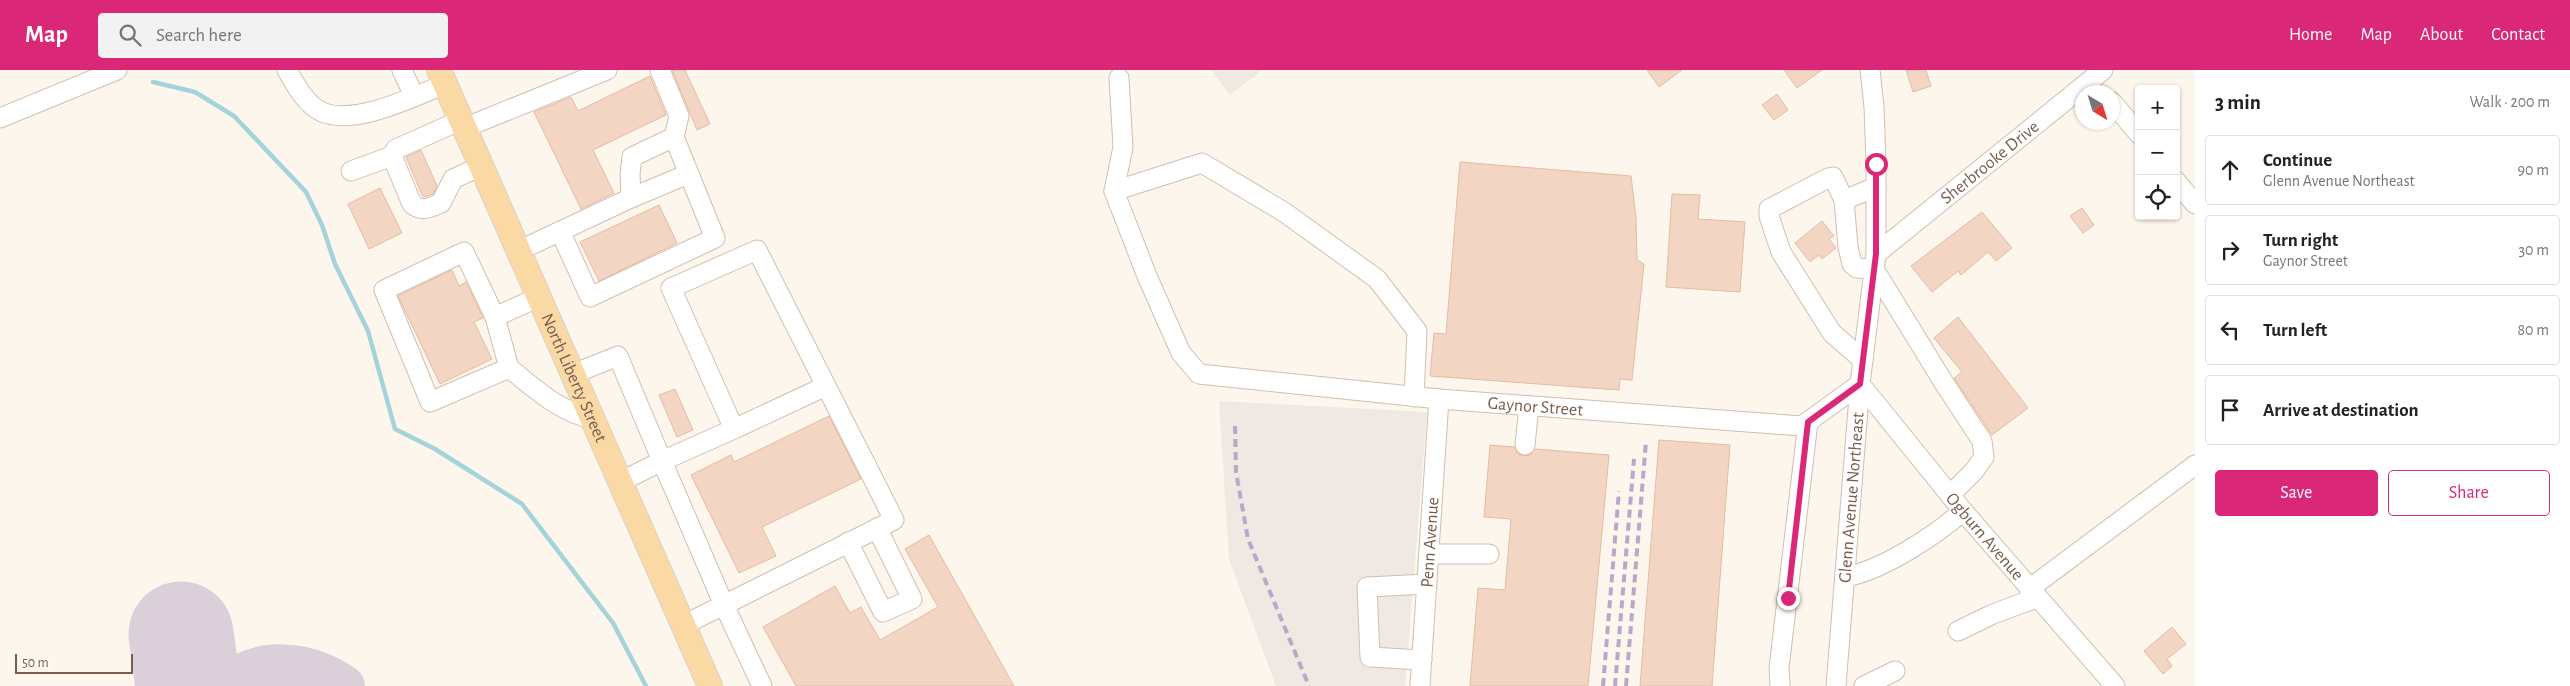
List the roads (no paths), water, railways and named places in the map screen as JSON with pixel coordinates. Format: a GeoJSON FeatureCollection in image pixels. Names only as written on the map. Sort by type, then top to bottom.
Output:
{"type":"FeatureCollection","features":[{"type":"Feature","properties":{"kind":"main road","name":"North Liberty Street"},"geometry":{"type":"LineString","coordinates":[[442,77],[710,686]]}},
{"type":"Feature","properties":{"kind":"street"},"geometry":{"type":"LineString","coordinates":[[0,118],[117,70]]}},
{"type":"Feature","properties":{"kind":"street"},"geometry":{"type":"LineString","coordinates":[[288,70],[310,104],[321,112],[335,115],[386,108],[414,96],[442,77]]}},
{"type":"Feature","properties":{"kind":"street"},"geometry":{"type":"LineString","coordinates":[[402,70],[414,96]]}},
{"type":"Feature","properties":{"kind":"street"},"geometry":{"type":"LineString","coordinates":[[351,171],[392,156],[396,148],[403,144],[607,70]]}},
{"type":"Feature","properties":{"kind":"street"},"geometry":{"type":"LineString","coordinates":[[560,231],[590,297],[716,238],[674,137],[679,116],[660,70]]}},
{"type":"Feature","properties":{"kind":"street","name":"Glenn Avenue Northeast"},"geometry":{"type":"LineString","coordinates":[[1836,686],[1860,384],[1875,262],[1874,106],[1870,70]]}},
{"type":"Feature","properties":{"kind":"street"},"geometry":{"type":"LineString","coordinates":[[2094,73],[2101,85]]}},
{"type":"Feature","properties":{"kind":"street","name":"Sherbrooke Drive"},"geometry":{"type":"LineString","coordinates":[[1875,262],[2094,73]]}},
{"type":"Feature","properties":{"kind":"street"},"geometry":{"type":"LineString","coordinates":[[1119,78],[1123,147],[1114,191],[1202,163],[1284,212],[1377,280],[1417,331],[1414,397]]}},
{"type":"Feature","properties":{"kind":"street"},"geometry":{"type":"LineString","coordinates":[[2120,111],[2136,130]]}},
{"type":"Feature","properties":{"kind":"street"},"geometry":{"type":"LineString","coordinates":[[631,198],[630,174],[632,157],[674,137]]}},
{"type":"Feature","properties":{"kind":"street"},"geometry":{"type":"LineString","coordinates":[[392,156],[412,204],[417,209],[425,209],[441,203],[453,179],[481,166]]}},
{"type":"Feature","properties":{"kind":"street"},"geometry":{"type":"LineString","coordinates":[[518,251],[631,198],[688,174]]}},
{"type":"Feature","properties":{"kind":"street"},"geometry":{"type":"LineString","coordinates":[[1863,360],[1832,333],[1781,252],[1769,216],[1769,210],[1833,177],[1844,200],[1848,246],[1852,264],[1857,268],[1875,262],[1944,383],[1982,441],[1984,457],[1974,471],[1950,495]]}},
{"type":"Feature","properties":{"kind":"street"},"geometry":{"type":"LineString","coordinates":[[2180,186],[2195,204]]}},
{"type":"Feature","properties":{"kind":"street"},"geometry":{"type":"LineString","coordinates":[[1844,200],[1876,187]]}},
{"type":"Feature","properties":{"kind":"street","name":"Gaynor Street"},"geometry":{"type":"LineString","coordinates":[[1114,191],[1181,353],[1199,374],[1439,400],[1802,426],[1860,384]]}},
{"type":"Feature","properties":{"kind":"street"},"geometry":{"type":"LineString","coordinates":[[682,625],[894,520],[757,250],[671,288],[734,429]]}},
{"type":"Feature","properties":{"kind":"street"},"geometry":{"type":"LineString","coordinates":[[509,368],[430,402],[384,290],[464,252],[496,317],[509,368],[561,409],[575,415],[593,419]]}},
{"type":"Feature","properties":{"kind":"street"},"geometry":{"type":"LineString","coordinates":[[496,317],[539,297]]}},
{"type":"Feature","properties":{"kind":"street"},"geometry":{"type":"LineString","coordinates":[[573,374],[618,356],[724,605],[762,686]]}},
{"type":"Feature","properties":{"kind":"street","name":"Ogburn Avenue"},"geometry":{"type":"LineString","coordinates":[[1860,384],[2033,594],[2116,686]]}},
{"type":"Feature","properties":{"kind":"street"},"geometry":{"type":"LineString","coordinates":[[620,482],[826,386]]}},
{"type":"Feature","properties":{"kind":"street","name":"Penn Avenue"},"geometry":{"type":"LineString","coordinates":[[1420,686],[1439,400]]}},
{"type":"Feature","properties":{"kind":"street"},"geometry":{"type":"LineString","coordinates":[[1525,445],[1529,406]]}},
{"type":"Feature","properties":{"kind":"street"},"geometry":{"type":"LineString","coordinates":[[1780,686],[1779,668],[1808,422]]}},
{"type":"Feature","properties":{"kind":"street"},"geometry":{"type":"LineString","coordinates":[[1958,631],[2033,594],[2195,465]]}},
{"type":"Feature","properties":{"kind":"street"},"geometry":{"type":"LineString","coordinates":[[1845,577],[1862,574],[1874,568],[1948,525],[1963,511]]}},
{"type":"Feature","properties":{"kind":"street"},"geometry":{"type":"LineString","coordinates":[[848,542],[883,612],[912,599],[877,528]]}},
{"type":"Feature","properties":{"kind":"street"},"geometry":{"type":"LineString","coordinates":[[1429,554],[1489,554]]}},
{"type":"Feature","properties":{"kind":"street"},"geometry":{"type":"LineString","coordinates":[[1422,660],[1370,657],[1367,587],[1427,584]]}},
{"type":"Feature","properties":{"kind":"street"},"geometry":{"type":"LineString","coordinates":[[1864,686],[1895,671]]}},
{"type":"Feature","properties":{"kind":"waterway"},"geometry":{"type":"LineString","coordinates":[[153,82],[195,92],[234,116],[306,192],[322,225],[335,264],[368,331],[395,429],[435,449],[522,504],[613,623],[646,686]]}},
{"type":"Feature","properties":{"kind":"railway"},"geometry":{"type":"LineString","coordinates":[[1235,426],[1236,472],[1248,539],[1309,686]]}},
{"type":"Feature","properties":{"kind":"railway"},"geometry":{"type":"LineString","coordinates":[[1626,686],[1646,441]]}},
{"type":"Feature","properties":{"kind":"railway"},"geometry":{"type":"LineString","coordinates":[[1615,686],[1634,459]]}},
{"type":"Feature","properties":{"kind":"railway"},"geometry":{"type":"LineString","coordinates":[[1603,686],[1619,491]]}}]}
